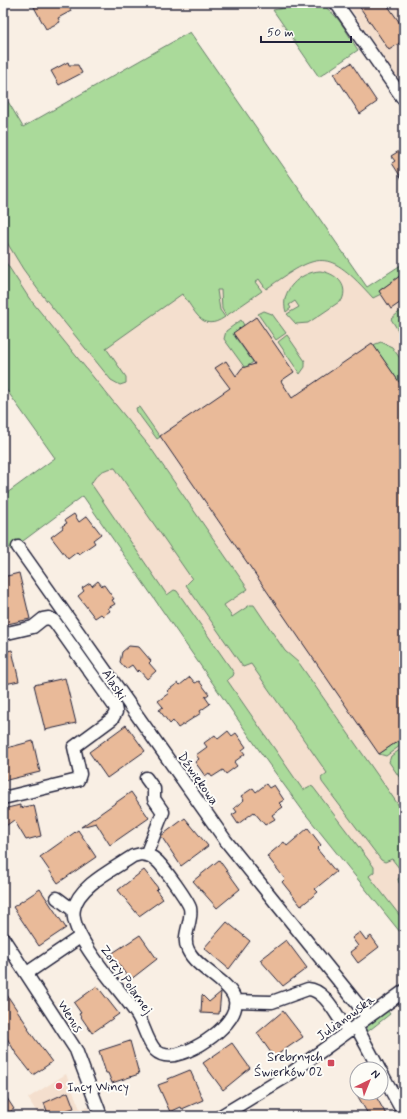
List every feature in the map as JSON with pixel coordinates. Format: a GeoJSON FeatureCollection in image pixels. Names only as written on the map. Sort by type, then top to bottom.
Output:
{"type":"FeatureCollection","features":[{"type":"Feature","properties":{"kind":"street"},"geometry":{"type":"LineString","coordinates":[[336,3],[404,100]]}},
{"type":"Feature","properties":{"kind":"street","name":"Dźwiękowa"},"geometry":{"type":"LineString","coordinates":[[18,547],[226,840],[368,1017]]}},
{"type":"Feature","properties":{"kind":"street","name":"Alaski"},"geometry":{"type":"LineString","coordinates":[[3,634],[33,627],[43,619],[48,618],[54,621],[115,707],[116,712],[112,719],[74,747],[80,774],[78,780],[3,798]]}},
{"type":"Feature","properties":{"kind":"street"},"geometry":{"type":"LineString","coordinates":[[146,778],[154,788],[154,800],[163,812],[146,855]]}},
{"type":"Feature","properties":{"kind":"street"},"geometry":{"type":"LineString","coordinates":[[57,898],[73,910],[76,898],[89,886],[133,856],[151,856],[159,862],[190,908],[186,939],[188,951],[227,987],[234,996],[235,1001],[272,1002],[308,989],[313,990],[320,992],[343,1024]]}},
{"type":"Feature","properties":{"kind":"street","name":"Zorzy Polarnej"},"geometry":{"type":"LineString","coordinates":[[73,910],[75,924],[80,937],[137,1014],[152,1045],[160,1054],[165,1056],[175,1055],[194,1048],[208,1039],[230,1020],[234,1014],[235,1001]]}},
{"type":"Feature","properties":{"kind":"street"},"geometry":{"type":"LineString","coordinates":[[27,974],[80,937]]}},
{"type":"Feature","properties":{"kind":"street","name":"Wenus"},"geometry":{"type":"LineString","coordinates":[[3,938],[76,1050],[101,1116]]}},
{"type":"Feature","properties":{"kind":"street","name":"Julianowska"},"geometry":{"type":"LineString","coordinates":[[221,1116],[287,1076],[404,990]]}},
{"type":"Feature","properties":{"kind":"street"},"geometry":{"type":"LineString","coordinates":[[356,1026],[375,1061]]}},
{"type":"Feature","properties":{"kind":"street"},"geometry":{"type":"LineString","coordinates":[[389,1087],[404,1114]]}},
{"type":"Feature","properties":{"kind":"shaded area"},"geometry":{"type":"Polygon","coordinates":[[[350,3],[404,3],[404,88],[348,5],[350,3]]]}},
{"type":"Feature","properties":{"kind":"shaded area"},"geometry":{"type":"Polygon","coordinates":[[[190,32],[367,287],[404,263],[404,937],[303,811],[268,763],[154,595],[73,481],[3,286],[3,93],[23,127],[190,32]]]}},
{"type":"Feature","properties":{"kind":"shaded area","name":"Incy Wincy"},"geometry":{"type":"Polygon","coordinates":[[[66,1074],[80,1109],[88,1107],[91,1116],[39,1116],[28,1098],[66,1074]]]}},
{"type":"Feature","properties":{"kind":"green space"},"geometry":{"type":"Polygon","coordinates":[[[311,3],[319,4],[326,8],[339,20],[358,50],[319,77],[273,10],[311,3]]]}},
{"type":"Feature","properties":{"kind":"green space"},"geometry":{"type":"Polygon","coordinates":[[[190,32],[367,287],[404,263],[404,273],[379,291],[381,294],[373,298],[357,281],[333,263],[322,260],[311,262],[266,289],[259,279],[255,282],[262,291],[226,316],[222,309],[221,290],[217,290],[220,310],[225,317],[217,322],[210,323],[199,318],[182,294],[106,348],[126,377],[126,383],[120,385],[111,380],[39,291],[23,269],[3,236],[3,93],[23,127],[190,32]]]}},
{"type":"Feature","properties":{"kind":"green space"},"geometry":{"type":"Polygon","coordinates":[[[3,258],[29,298],[150,447],[248,589],[224,605],[232,617],[250,605],[254,605],[285,651],[299,663],[404,813],[404,884],[399,883],[398,879],[403,873],[392,859],[385,862],[381,860],[322,782],[321,778],[327,773],[251,664],[243,667],[186,585],[192,579],[115,468],[107,469],[98,474],[91,484],[167,595],[174,590],[177,591],[234,673],[233,676],[227,680],[303,790],[310,786],[313,787],[374,867],[374,872],[369,876],[404,921],[404,937],[303,811],[268,763],[83,496],[11,550],[3,539],[3,496],[55,458],[3,385],[3,258]]]}},
{"type":"Feature","properties":{"kind":"green space"},"geometry":{"type":"Polygon","coordinates":[[[320,271],[331,274],[339,280],[344,289],[342,300],[308,323],[296,324],[287,314],[299,307],[295,301],[289,305],[291,308],[286,312],[285,304],[288,290],[305,275],[320,271]]]}},
{"type":"Feature","properties":{"kind":"green space"},"geometry":{"type":"Polygon","coordinates":[[[404,308],[404,340],[391,319],[404,308]]]}},
{"type":"Feature","properties":{"kind":"green space"},"geometry":{"type":"Polygon","coordinates":[[[264,311],[272,314],[286,333],[276,340],[258,314],[264,311]]]}},
{"type":"Feature","properties":{"kind":"green space"},"geometry":{"type":"Polygon","coordinates":[[[241,320],[244,325],[233,334],[253,362],[245,368],[224,339],[226,331],[241,320]]]}},
{"type":"Feature","properties":{"kind":"green space"},"geometry":{"type":"Polygon","coordinates":[[[287,335],[305,361],[305,367],[300,374],[278,342],[287,335]]]}},
{"type":"Feature","properties":{"kind":"green space"},"geometry":{"type":"Polygon","coordinates":[[[381,342],[392,347],[404,364],[404,389],[373,345],[381,342]]]}},
{"type":"Feature","properties":{"kind":"green space"},"geometry":{"type":"Polygon","coordinates":[[[139,407],[160,437],[157,439],[137,412],[136,408],[139,407]]]}},
{"type":"Feature","properties":{"kind":"green space"},"geometry":{"type":"Polygon","coordinates":[[[404,737],[404,743],[386,756],[379,754],[404,737]]]}},
{"type":"Feature","properties":{"kind":"green space"},"geometry":{"type":"Polygon","coordinates":[[[404,747],[404,784],[389,762],[391,756],[404,747]]]}},
{"type":"Feature","properties":{"kind":"green space"},"geometry":{"type":"Polygon","coordinates":[[[387,1010],[390,1014],[366,1033],[368,1024],[387,1010]]]}},
{"type":"Feature","properties":{"kind":"building"},"geometry":{"type":"Polygon","coordinates":[[[41,3],[67,3],[71,11],[58,18],[60,22],[46,29],[34,7],[41,3]]]}},
{"type":"Feature","properties":{"kind":"building"},"geometry":{"type":"Polygon","coordinates":[[[357,3],[386,3],[404,29],[404,40],[389,50],[357,3]]]}},
{"type":"Feature","properties":{"kind":"building"},"geometry":{"type":"Polygon","coordinates":[[[68,62],[69,65],[78,65],[82,73],[59,85],[51,71],[68,62]]]}},
{"type":"Feature","properties":{"kind":"building"},"geometry":{"type":"Polygon","coordinates":[[[351,63],[377,102],[360,114],[340,83],[339,84],[334,74],[351,63]]]}},
{"type":"Feature","properties":{"kind":"building"},"geometry":{"type":"Polygon","coordinates":[[[404,148],[404,182],[392,163],[395,161],[391,156],[404,148]]]}},
{"type":"Feature","properties":{"kind":"building"},"geometry":{"type":"Polygon","coordinates":[[[404,273],[404,300],[391,309],[379,291],[404,273]]]}},
{"type":"Feature","properties":{"kind":"building"},"geometry":{"type":"Polygon","coordinates":[[[256,317],[294,372],[281,381],[292,398],[372,343],[404,389],[404,737],[379,754],[160,436],[230,388],[215,368],[226,361],[236,376],[242,368],[255,364],[233,333],[256,317]]]}},
{"type":"Feature","properties":{"kind":"building"},"geometry":{"type":"Polygon","coordinates":[[[74,514],[79,522],[87,516],[101,534],[93,540],[95,543],[79,554],[77,552],[68,559],[51,537],[63,528],[62,526],[67,523],[65,520],[74,514]]]}},
{"type":"Feature","properties":{"kind":"building"},"geometry":{"type":"Polygon","coordinates":[[[19,573],[30,619],[3,625],[3,577],[19,573]]]}},
{"type":"Feature","properties":{"kind":"building"},"geometry":{"type":"Polygon","coordinates":[[[98,581],[102,586],[104,585],[114,599],[112,600],[115,604],[108,608],[110,611],[103,616],[101,614],[95,618],[78,596],[84,591],[82,588],[90,583],[92,586],[98,581]]]}},
{"type":"Feature","properties":{"kind":"building"},"geometry":{"type":"Polygon","coordinates":[[[129,646],[139,647],[151,661],[149,663],[156,671],[147,679],[139,670],[137,672],[132,665],[126,669],[120,662],[122,652],[129,646]]]}},
{"type":"Feature","properties":{"kind":"building"},"geometry":{"type":"Polygon","coordinates":[[[12,650],[19,681],[3,684],[3,652],[12,650]]]}},
{"type":"Feature","properties":{"kind":"building"},"geometry":{"type":"Polygon","coordinates":[[[190,677],[195,683],[199,681],[209,694],[205,697],[210,704],[200,711],[201,713],[178,728],[173,721],[170,724],[159,710],[163,707],[158,701],[169,693],[167,691],[178,683],[180,685],[190,677]]]}},
{"type":"Feature","properties":{"kind":"building"},"geometry":{"type":"Polygon","coordinates":[[[65,678],[76,723],[45,730],[34,685],[65,678]]]}},
{"type":"Feature","properties":{"kind":"building"},"geometry":{"type":"Polygon","coordinates":[[[126,725],[145,751],[107,778],[89,752],[126,725]]]}},
{"type":"Feature","properties":{"kind":"building"},"geometry":{"type":"Polygon","coordinates":[[[228,731],[232,736],[236,733],[246,747],[242,750],[245,754],[234,762],[237,766],[226,774],[223,770],[212,777],[209,773],[205,776],[195,762],[199,759],[196,755],[207,747],[204,743],[215,735],[218,739],[228,731]]]}},
{"type":"Feature","properties":{"kind":"building"},"geometry":{"type":"Polygon","coordinates":[[[33,741],[40,772],[3,781],[3,749],[33,741]]]}},
{"type":"Feature","properties":{"kind":"building"},"geometry":{"type":"Polygon","coordinates":[[[266,784],[269,788],[274,785],[284,800],[279,803],[283,807],[272,815],[275,819],[265,825],[254,812],[238,824],[232,815],[237,812],[234,808],[244,800],[241,796],[253,788],[256,792],[266,784]]]}},
{"type":"Feature","properties":{"kind":"building"},"geometry":{"type":"Polygon","coordinates":[[[131,792],[149,818],[110,845],[96,823],[81,827],[131,792]]]}},
{"type":"Feature","properties":{"kind":"building"},"geometry":{"type":"Polygon","coordinates":[[[20,805],[20,808],[34,805],[41,836],[26,840],[14,820],[3,828],[3,809],[20,805]]]}},
{"type":"Feature","properties":{"kind":"building"},"geometry":{"type":"Polygon","coordinates":[[[185,818],[208,846],[181,866],[161,836],[185,818]]]}},
{"type":"Feature","properties":{"kind":"building"},"geometry":{"type":"Polygon","coordinates":[[[308,828],[321,845],[317,849],[336,872],[315,889],[318,892],[301,906],[282,882],[285,879],[267,856],[284,842],[287,846],[308,828]]]}},
{"type":"Feature","properties":{"kind":"building"},"geometry":{"type":"Polygon","coordinates":[[[78,830],[96,857],[58,883],[40,857],[78,830]]]}},
{"type":"Feature","properties":{"kind":"building"},"geometry":{"type":"Polygon","coordinates":[[[219,860],[240,889],[217,908],[193,881],[219,860]]]}},
{"type":"Feature","properties":{"kind":"building"},"geometry":{"type":"Polygon","coordinates":[[[144,870],[158,888],[156,890],[163,899],[139,916],[118,890],[144,870]]]}},
{"type":"Feature","properties":{"kind":"building"},"geometry":{"type":"Polygon","coordinates":[[[40,889],[66,928],[39,946],[13,907],[40,889]]]}},
{"type":"Feature","properties":{"kind":"building"},"geometry":{"type":"Polygon","coordinates":[[[227,922],[250,941],[229,969],[204,948],[227,922]]]}},
{"type":"Feature","properties":{"kind":"building"},"geometry":{"type":"Polygon","coordinates":[[[360,932],[366,940],[371,936],[379,947],[358,963],[350,952],[358,946],[352,938],[360,932]]]}},
{"type":"Feature","properties":{"kind":"building"},"geometry":{"type":"Polygon","coordinates":[[[140,935],[157,959],[130,980],[111,954],[140,935]]]}},
{"type":"Feature","properties":{"kind":"building"},"geometry":{"type":"Polygon","coordinates":[[[286,940],[307,968],[283,986],[260,960],[286,940]]]}},
{"type":"Feature","properties":{"kind":"building"},"geometry":{"type":"Polygon","coordinates":[[[97,986],[119,1014],[92,1033],[79,1014],[81,1013],[74,1003],[97,986]]]}},
{"type":"Feature","properties":{"kind":"building"},"geometry":{"type":"Polygon","coordinates":[[[3,989],[29,1028],[28,1029],[52,1062],[33,1075],[15,1052],[3,1031],[3,989]]]}},
{"type":"Feature","properties":{"kind":"building"},"geometry":{"type":"Polygon","coordinates":[[[221,992],[219,1014],[201,1013],[202,995],[209,1002],[221,992]]]}},
{"type":"Feature","properties":{"kind":"building"},"geometry":{"type":"Polygon","coordinates":[[[283,1011],[303,1037],[274,1057],[257,1033],[283,1011]]]}},
{"type":"Feature","properties":{"kind":"building"},"geometry":{"type":"Polygon","coordinates":[[[130,1041],[139,1074],[112,1083],[108,1073],[106,1073],[99,1051],[130,1041]]]}},
{"type":"Feature","properties":{"kind":"building"},"geometry":{"type":"Polygon","coordinates":[[[232,1043],[250,1068],[223,1090],[203,1063],[232,1043]]]}},
{"type":"Feature","properties":{"kind":"building"},"geometry":{"type":"Polygon","coordinates":[[[190,1070],[203,1100],[182,1109],[181,1107],[170,1112],[158,1085],[190,1070]]]}},
{"type":"Feature","properties":{"kind":"building"},"geometry":{"type":"Polygon","coordinates":[[[3,1092],[14,1109],[3,1116],[3,1092]]]}},
{"type":"Feature","properties":{"kind":"building"},"geometry":{"type":"Polygon","coordinates":[[[68,1092],[74,1108],[67,1110],[69,1116],[49,1116],[44,1103],[68,1092]]]}},
{"type":"Feature","properties":{"kind":"building"},"geometry":{"type":"Polygon","coordinates":[[[361,1101],[379,1101],[387,1116],[369,1116],[361,1101]]]}},
{"type":"Feature","properties":{"kind":"place","name":"Srebrnych Świerków 02"},"geometry":{"type":"Point","coordinates":[331,1063]}},
{"type":"Feature","properties":{"kind":"place","name":"Incy Wincy"},"geometry":{"type":"Point","coordinates":[59,1086]}}]}
